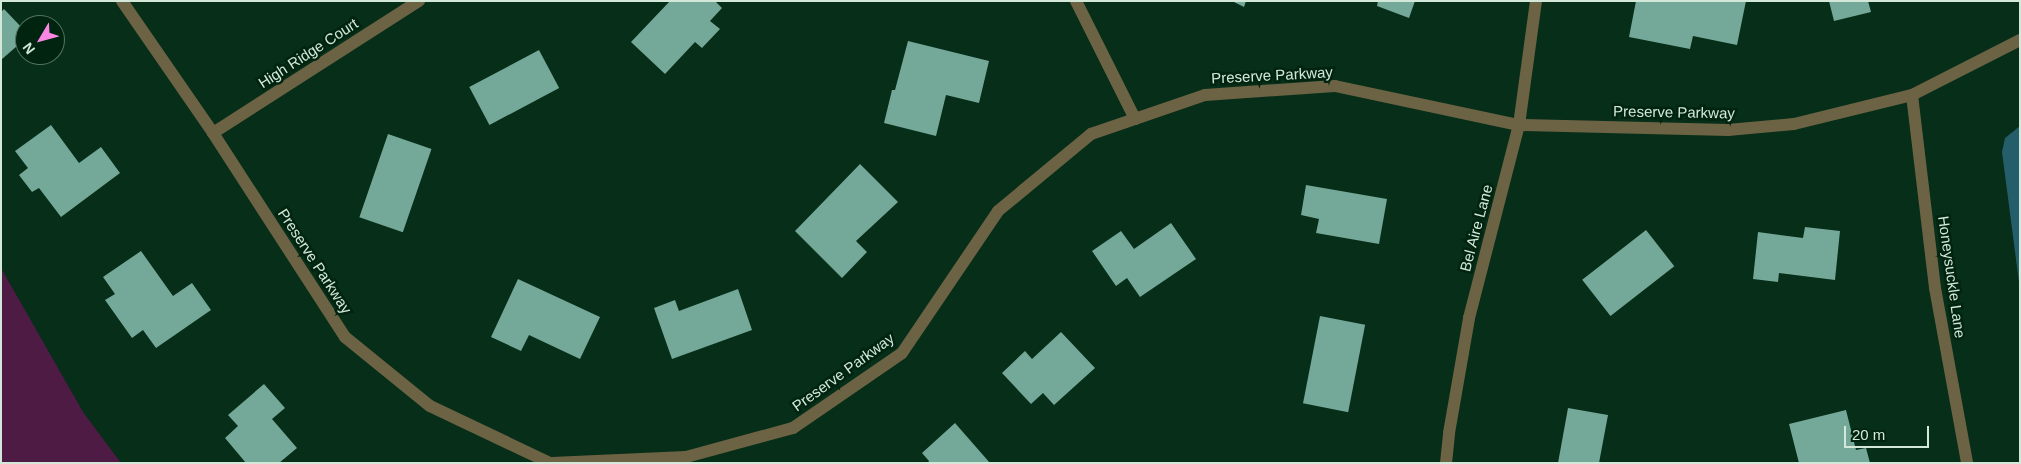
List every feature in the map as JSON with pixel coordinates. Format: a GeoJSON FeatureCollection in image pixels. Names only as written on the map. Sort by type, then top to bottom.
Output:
{"type":"FeatureCollection","features":[{"type":"Feature","properties":{"kind":"street","name":"Preserve Parkway"},"geometry":{"type":"LineString","coordinates":[[122,1],[213,133],[345,337],[430,406],[551,463],[686,457],[793,428],[902,353],[998,211],[1090,134],[1205,95],[1334,86],[1518,125],[1728,130],[1794,124],[1912,95],[2020,40]]}},
{"type":"Feature","properties":{"kind":"street","name":"High Ridge Court"},"geometry":{"type":"LineString","coordinates":[[213,133],[419,1]]}},
{"type":"Feature","properties":{"kind":"street"},"geometry":{"type":"LineString","coordinates":[[1076,1],[1135,119]]}},
{"type":"Feature","properties":{"kind":"street","name":"Bel Aire Lane"},"geometry":{"type":"LineString","coordinates":[[1446,463],[1449,433],[1469,318],[1518,125],[1536,1]]}},
{"type":"Feature","properties":{"kind":"street","name":"Honeysuckle Lane"},"geometry":{"type":"LineString","coordinates":[[1912,95],[1935,288],[1967,463]]}},
{"type":"Feature","properties":{"kind":"shaded area"},"geometry":{"type":"Polygon","coordinates":[[[1,268],[83,412],[121,463],[1,463],[1,268]]]}},
{"type":"Feature","properties":{"kind":"water"},"geometry":{"type":"Polygon","coordinates":[[[2020,126],[2020,290],[2002,152],[2005,138],[2020,126]]]}},
{"type":"Feature","properties":{"kind":"building"},"geometry":{"type":"Polygon","coordinates":[[[670,1],[715,1],[722,8],[710,21],[720,29],[702,48],[695,42],[665,74],[631,42],[670,1]]]}},
{"type":"Feature","properties":{"kind":"building"},"geometry":{"type":"Polygon","coordinates":[[[1232,1],[1246,1],[1244,7],[1232,1]]]}},
{"type":"Feature","properties":{"kind":"building"},"geometry":{"type":"Polygon","coordinates":[[[1378,1],[1415,1],[1409,18],[1377,6],[1378,1]]]}},
{"type":"Feature","properties":{"kind":"building"},"geometry":{"type":"Polygon","coordinates":[[[1636,1],[1746,1],[1737,45],[1693,36],[1690,49],[1629,37],[1636,1]]]}},
{"type":"Feature","properties":{"kind":"building"},"geometry":{"type":"Polygon","coordinates":[[[1829,1],[1868,1],[1871,12],[1834,21],[1829,1]]]}},
{"type":"Feature","properties":{"kind":"building"},"geometry":{"type":"Polygon","coordinates":[[[4,9],[15,21],[15,48],[1,60],[1,12],[4,9]]]}},
{"type":"Feature","properties":{"kind":"building"},"geometry":{"type":"Polygon","coordinates":[[[908,41],[989,61],[979,103],[946,95],[936,136],[884,123],[892,90],[895,90],[908,41]]]}},
{"type":"Feature","properties":{"kind":"building"},"geometry":{"type":"Polygon","coordinates":[[[539,50],[559,88],[489,125],[469,87],[539,50]]]}},
{"type":"Feature","properties":{"kind":"building"},"geometry":{"type":"Polygon","coordinates":[[[51,125],[79,163],[101,147],[120,173],[61,217],[39,188],[32,192],[19,175],[28,168],[15,151],[51,125]]]}},
{"type":"Feature","properties":{"kind":"building"},"geometry":{"type":"Polygon","coordinates":[[[388,134],[431,149],[403,232],[359,217],[388,134]]]}},
{"type":"Feature","properties":{"kind":"building"},"geometry":{"type":"Polygon","coordinates":[[[860,164],[898,202],[856,241],[867,252],[842,278],[795,231],[860,164]]]}},
{"type":"Feature","properties":{"kind":"building"},"geometry":{"type":"Polygon","coordinates":[[[1306,185],[1387,199],[1379,244],[1316,233],[1319,219],[1301,215],[1306,185]]]}},
{"type":"Feature","properties":{"kind":"building"},"geometry":{"type":"Polygon","coordinates":[[[1171,223],[1196,259],[1140,297],[1127,278],[1116,286],[1092,251],[1121,231],[1134,249],[1171,223]]]}},
{"type":"Feature","properties":{"kind":"building"},"geometry":{"type":"Polygon","coordinates":[[[1805,227],[1840,231],[1835,280],[1779,273],[1778,282],[1753,279],[1758,232],[1803,238],[1805,227]]]}},
{"type":"Feature","properties":{"kind":"building"},"geometry":{"type":"Polygon","coordinates":[[[1646,230],[1674,266],[1610,316],[1582,280],[1646,230]]]}},
{"type":"Feature","properties":{"kind":"building"},"geometry":{"type":"Polygon","coordinates":[[[141,251],[173,296],[192,283],[211,310],[156,348],[143,330],[132,338],[105,300],[115,294],[103,277],[141,251]]]}},
{"type":"Feature","properties":{"kind":"building"},"geometry":{"type":"Polygon","coordinates":[[[518,279],[600,317],[580,359],[529,335],[521,351],[491,337],[518,279]]]}},
{"type":"Feature","properties":{"kind":"building"},"geometry":{"type":"Polygon","coordinates":[[[738,289],[752,330],[672,359],[654,308],[675,300],[679,311],[738,289]]]}},
{"type":"Feature","properties":{"kind":"building"},"geometry":{"type":"Polygon","coordinates":[[[1320,316],[1365,325],[1348,412],[1303,403],[1320,316]]]}},
{"type":"Feature","properties":{"kind":"building"},"geometry":{"type":"Polygon","coordinates":[[[1061,332],[1095,368],[1054,405],[1043,393],[1031,404],[1002,373],[1025,351],[1032,359],[1061,332]]]}},
{"type":"Feature","properties":{"kind":"building"},"geometry":{"type":"Polygon","coordinates":[[[264,384],[285,408],[272,419],[297,448],[279,463],[246,463],[225,438],[238,426],[228,415],[264,384]]]}},
{"type":"Feature","properties":{"kind":"building"},"geometry":{"type":"Polygon","coordinates":[[[1568,408],[1608,415],[1599,463],[1558,463],[1568,408]]]}},
{"type":"Feature","properties":{"kind":"building"},"geometry":{"type":"Polygon","coordinates":[[[1846,410],[1856,450],[1866,448],[1870,463],[1799,463],[1789,424],[1846,410]]]}},
{"type":"Feature","properties":{"kind":"building"},"geometry":{"type":"Polygon","coordinates":[[[955,423],[990,463],[928,463],[929,461],[922,453],[955,423]]]}}]}
